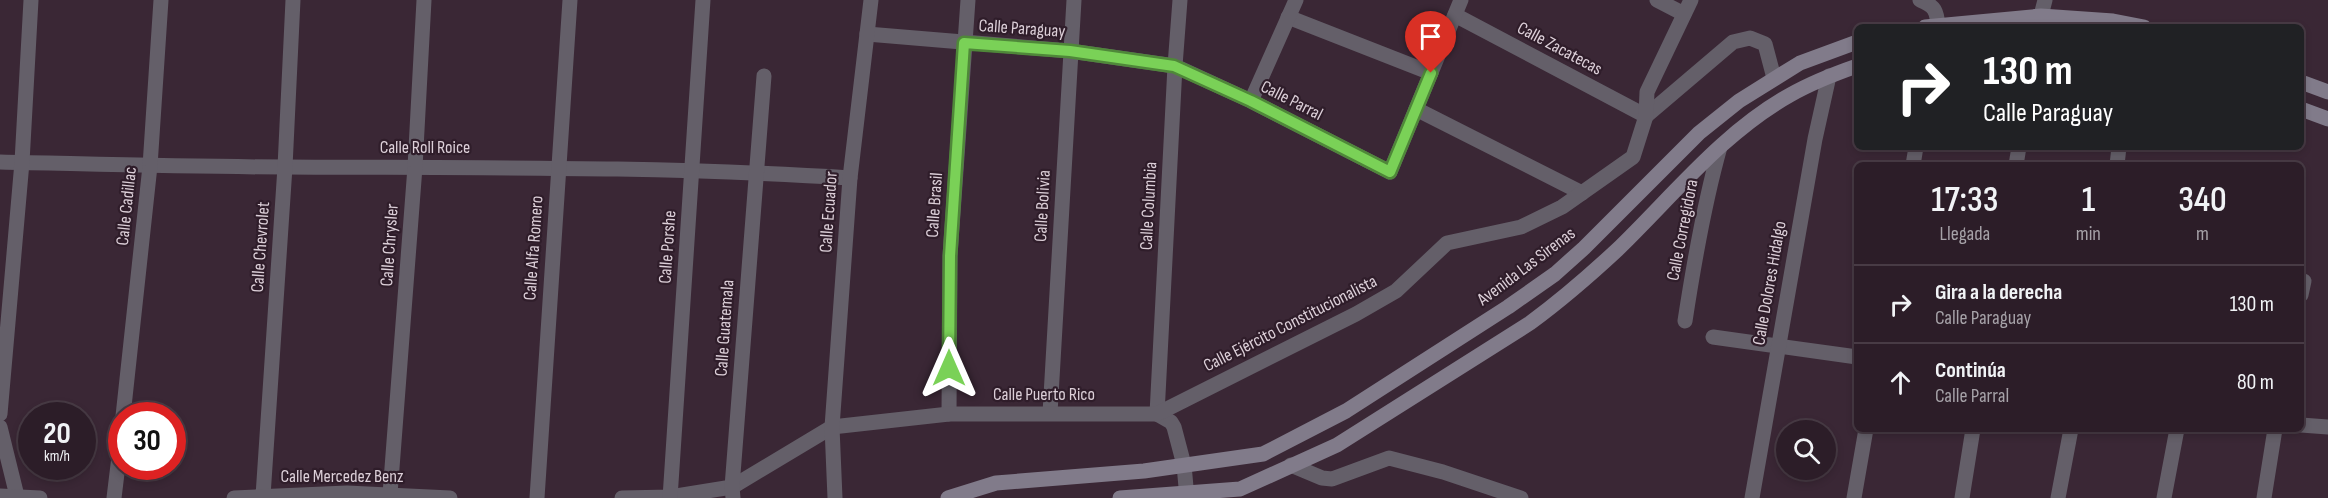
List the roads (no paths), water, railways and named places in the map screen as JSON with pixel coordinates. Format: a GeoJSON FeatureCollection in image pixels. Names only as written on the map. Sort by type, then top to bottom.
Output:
{"type":"FeatureCollection","features":[{"type":"Feature","properties":{"kind":"main road"},"geometry":{"type":"LineString","coordinates":[[1987,24],[2113,21],[2128,24]]}},
{"type":"Feature","properties":{"kind":"main road","name":"Avenida Las Sirenas"},"geometry":{"type":"LineString","coordinates":[[948,498],[996,483],[1144,471],[1263,454],[1346,411],[1508,307],[1555,274],[1699,133],[1739,101],[1800,63],[1854,43]]}},
{"type":"Feature","properties":{"kind":"main road"},"geometry":{"type":"LineString","coordinates":[[1120,498],[1187,496],[1240,489],[1337,445],[1537,318],[1617,249],[1685,179],[1759,115],[1782,100],[1829,76],[1854,67]]}},
{"type":"Feature","properties":{"kind":"main road"},"geometry":{"type":"LineString","coordinates":[[2304,83],[2328,92]]}},
{"type":"Feature","properties":{"kind":"main road"},"geometry":{"type":"LineString","coordinates":[[2304,110],[2328,120]]}},
{"type":"Feature","properties":{"kind":"street"},"geometry":{"type":"LineString","coordinates":[[0,414],[22,162],[31,0]]}},
{"type":"Feature","properties":{"kind":"street","name":"Calle Cadillac"},"geometry":{"type":"LineString","coordinates":[[125,402],[150,166],[161,0]]}},
{"type":"Feature","properties":{"kind":"street","name":"Calle Chevrolet"},"geometry":{"type":"LineString","coordinates":[[263,496],[285,167],[293,0]]}},
{"type":"Feature","properties":{"kind":"street","name":"Calle Chrysler"},"geometry":{"type":"LineString","coordinates":[[390,494],[415,167],[424,0]]}},
{"type":"Feature","properties":{"kind":"street","name":"Calle Alfa Romero"},"geometry":{"type":"LineString","coordinates":[[537,498],[570,0]]}},
{"type":"Feature","properties":{"kind":"street","name":"Calle Porshe"},"geometry":{"type":"LineString","coordinates":[[670,498],[703,0]]}},
{"type":"Feature","properties":{"kind":"street","name":"Calle Ecuador"},"geometry":{"type":"LineString","coordinates":[[836,498],[832,427],[850,178],[871,0]]}},
{"type":"Feature","properties":{"kind":"street","name":"Calle Brasil"},"geometry":{"type":"LineString","coordinates":[[949,414],[950,256],[968,0]]}},
{"type":"Feature","properties":{"kind":"street","name":"Calle Bolivia"},"geometry":{"type":"LineString","coordinates":[[1050,413],[1074,0]]}},
{"type":"Feature","properties":{"kind":"street","name":"Calle Columbia"},"geometry":{"type":"LineString","coordinates":[[1156,414],[1174,66],[1180,0]]}},
{"type":"Feature","properties":{"kind":"street"},"geometry":{"type":"LineString","coordinates":[[1251,101],[1296,0]]}},
{"type":"Feature","properties":{"kind":"street"},"geometry":{"type":"LineString","coordinates":[[1461,0],[1416,109],[1582,193]]}},
{"type":"Feature","properties":{"kind":"street"},"geometry":{"type":"LineString","coordinates":[[1658,0],[1684,14]]}},
{"type":"Feature","properties":{"kind":"street","name":"Calle Ejército Constitucionalista"},"geometry":{"type":"LineString","coordinates":[[1156,414],[1356,314],[1396,291],[1447,243],[1521,227],[1562,207],[1633,157],[1646,117],[1647,92],[1691,0]]}},
{"type":"Feature","properties":{"kind":"street"},"geometry":{"type":"LineString","coordinates":[[1920,0],[1932,5],[1936,10],[1934,24]]}},
{"type":"Feature","properties":{"kind":"street"},"geometry":{"type":"LineString","coordinates":[[2040,22],[2045,0]]}},
{"type":"Feature","properties":{"kind":"street","name":"Calle Zacatecas"},"geometry":{"type":"LineString","coordinates":[[1455,15],[1646,117]]}},
{"type":"Feature","properties":{"kind":"street"},"geometry":{"type":"LineString","coordinates":[[1288,17],[1431,73]]}},
{"type":"Feature","properties":{"kind":"street","name":"Calle Paraguay"},"geometry":{"type":"LineString","coordinates":[[867,34],[1070,51],[1174,66]]}},
{"type":"Feature","properties":{"kind":"street"},"geometry":{"type":"LineString","coordinates":[[1646,117],[1732,42],[1750,38],[1765,45],[1774,78]]}},
{"type":"Feature","properties":{"kind":"street","name":"Calle Parral"},"geometry":{"type":"LineString","coordinates":[[1174,66],[1251,101],[1390,172],[1416,109]]}},
{"type":"Feature","properties":{"kind":"street","name":"Calle Guatemala"},"geometry":{"type":"LineString","coordinates":[[732,492],[764,76]]}},
{"type":"Feature","properties":{"kind":"street","name":"Calle Dolores Hidalgo"},"geometry":{"type":"LineString","coordinates":[[1752,498],[1829,76]]}},
{"type":"Feature","properties":{"kind":"street","name":"Calle Corregidora"},"geometry":{"type":"LineString","coordinates":[[1685,321],[1695,254],[1720,147]]}},
{"type":"Feature","properties":{"kind":"street","name":"Calle Roll Roice"},"geometry":{"type":"LineString","coordinates":[[0,162],[285,167],[558,166],[755,172],[850,178]]}},
{"type":"Feature","properties":{"kind":"street"},"geometry":{"type":"LineString","coordinates":[[1713,337],[1854,357]]}},
{"type":"Feature","properties":{"kind":"street","name":"Calle Puerto Rico"},"geometry":{"type":"LineString","coordinates":[[732,492],[832,427],[949,414],[1156,414]]}},
{"type":"Feature","properties":{"kind":"street"},"geometry":{"type":"LineString","coordinates":[[1156,414],[1171,422],[1184,465],[1187,496]]}},
{"type":"Feature","properties":{"kind":"street"},"geometry":{"type":"LineString","coordinates":[[2304,425],[2328,428]]}},
{"type":"Feature","properties":{"kind":"street"},"geometry":{"type":"LineString","coordinates":[[0,426],[17,496]]}},
{"type":"Feature","properties":{"kind":"street"},"geometry":{"type":"LineString","coordinates":[[1854,498],[1865,432]]}},
{"type":"Feature","properties":{"kind":"street"},"geometry":{"type":"LineString","coordinates":[[1962,498],[1973,432]]}},
{"type":"Feature","properties":{"kind":"street"},"geometry":{"type":"LineString","coordinates":[[2058,498],[2070,432]]}},
{"type":"Feature","properties":{"kind":"street"},"geometry":{"type":"LineString","coordinates":[[2164,498],[2175,432]]}},
{"type":"Feature","properties":{"kind":"street"},"geometry":{"type":"LineString","coordinates":[[2264,498],[2275,432]]}},
{"type":"Feature","properties":{"kind":"street"},"geometry":{"type":"LineString","coordinates":[[1291,465],[1322,478],[1332,479],[1389,458],[1443,472],[1521,498]]}},
{"type":"Feature","properties":{"kind":"street"},"geometry":{"type":"LineString","coordinates":[[114,498],[116,480]]}},
{"type":"Feature","properties":{"kind":"street"},"geometry":{"type":"LineString","coordinates":[[622,498],[670,498],[732,492]]}},
{"type":"Feature","properties":{"kind":"street","name":"Calle Mercedez Benz"},"geometry":{"type":"LineString","coordinates":[[234,498],[390,494],[450,498]]}},
{"type":"Feature","properties":{"kind":"street"},"geometry":{"type":"LineString","coordinates":[[0,496],[40,498]]}}]}
